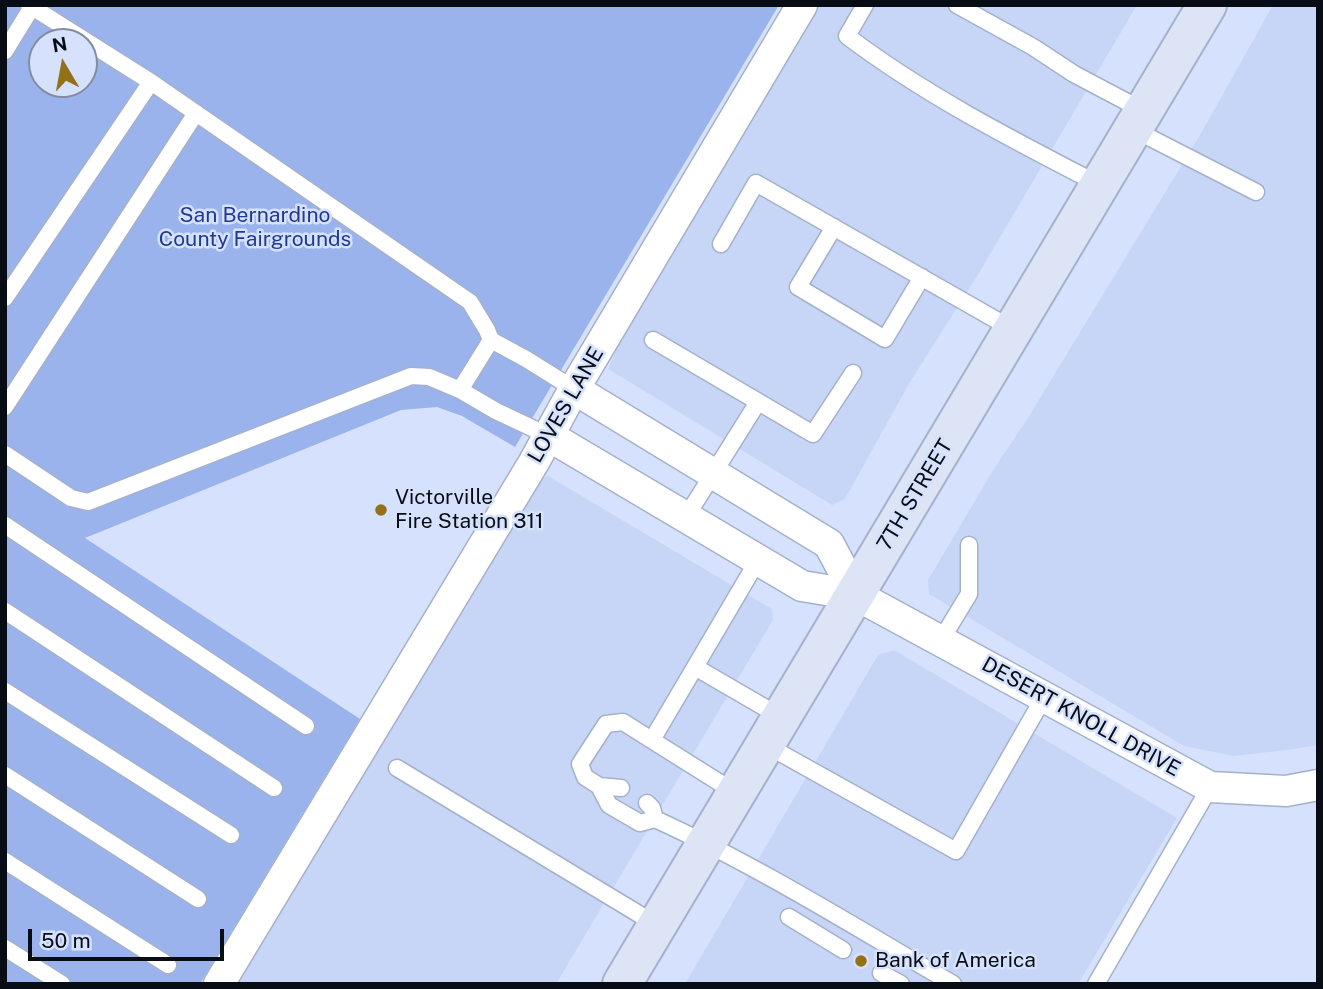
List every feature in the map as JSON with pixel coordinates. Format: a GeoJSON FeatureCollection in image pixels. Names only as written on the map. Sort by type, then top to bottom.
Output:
{"type":"FeatureCollection","features":[{"type":"Feature","properties":{"kind":"main road","name":"7TH STREET"},"geometry":{"type":"LineString","coordinates":[[622,984],[1207,5]]}},
{"type":"Feature","properties":{"kind":"street","name":"LOVES LANE"},"geometry":{"type":"LineString","coordinates":[[219,984],[549,436],[574,389],[802,5]]}},
{"type":"Feature","properties":{"kind":"street"},"geometry":{"type":"LineString","coordinates":[[574,389],[829,544],[856,595]]}},
{"type":"Feature","properties":{"kind":"street","name":"DESERT KNOLL DRIVE"},"geometry":{"type":"LineString","coordinates":[[549,436],[802,586],[856,595],[1210,787],[1286,791],[1318,785]]}},
{"type":"Feature","properties":{"kind":"lane"},"geometry":{"type":"LineString","coordinates":[[957,5],[1032,47],[1139,120],[1256,192]]}},
{"type":"Feature","properties":{"kind":"lane"},"geometry":{"type":"LineString","coordinates":[[5,51],[30,6],[151,82],[470,302],[491,340],[574,389]]}},
{"type":"Feature","properties":{"kind":"lane"},"geometry":{"type":"LineString","coordinates":[[863,6],[847,36],[883,64],[984,125],[1100,185]]}},
{"type":"Feature","properties":{"kind":"lane"},"geometry":{"type":"LineString","coordinates":[[5,298],[151,82]]}},
{"type":"Feature","properties":{"kind":"lane"},"geometry":{"type":"LineString","coordinates":[[5,407],[196,113]]}},
{"type":"Feature","properties":{"kind":"lane"},"geometry":{"type":"LineString","coordinates":[[721,244],[756,183],[1012,329]]}},
{"type":"Feature","properties":{"kind":"lane"},"geometry":{"type":"LineString","coordinates":[[834,227],[797,287],[885,339],[922,277]]}},
{"type":"Feature","properties":{"kind":"lane"},"geometry":{"type":"LineString","coordinates":[[460,390],[491,340]]}},
{"type":"Feature","properties":{"kind":"lane"},"geometry":{"type":"LineString","coordinates":[[653,340],[813,434],[853,373]]}},
{"type":"Feature","properties":{"kind":"lane"},"geometry":{"type":"LineString","coordinates":[[5,454],[71,498],[88,502],[411,376],[429,377],[460,390],[496,411],[549,436]]}},
{"type":"Feature","properties":{"kind":"lane"},"geometry":{"type":"LineString","coordinates":[[685,517],[758,402]]}},
{"type":"Feature","properties":{"kind":"lane"},"geometry":{"type":"LineString","coordinates":[[5,525],[306,726]]}},
{"type":"Feature","properties":{"kind":"lane"},"geometry":{"type":"LineString","coordinates":[[941,640],[970,594],[968,545]]}},
{"type":"Feature","properties":{"kind":"lane"},"geometry":{"type":"LineString","coordinates":[[652,740],[758,560]]}},
{"type":"Feature","properties":{"kind":"lane"},"geometry":{"type":"LineString","coordinates":[[5,611],[274,788]]}},
{"type":"Feature","properties":{"kind":"lane"},"geometry":{"type":"LineString","coordinates":[[695,667],[774,731],[956,851],[1044,697]]}},
{"type":"Feature","properties":{"kind":"lane"},"geometry":{"type":"LineString","coordinates":[[5,691],[231,835]]}},
{"type":"Feature","properties":{"kind":"lane"},"geometry":{"type":"LineString","coordinates":[[621,788],[599,786],[585,777],[580,764],[606,724],[623,722],[736,793]]}},
{"type":"Feature","properties":{"kind":"lane"},"geometry":{"type":"LineString","coordinates":[[397,768],[657,925]]}},
{"type":"Feature","properties":{"kind":"lane"},"geometry":{"type":"LineString","coordinates":[[5,775],[198,899]]}},
{"type":"Feature","properties":{"kind":"lane"},"geometry":{"type":"LineString","coordinates":[[599,786],[609,805],[640,824],[655,819],[706,844],[953,984]]}},
{"type":"Feature","properties":{"kind":"lane"},"geometry":{"type":"LineString","coordinates":[[1096,984],[1210,787]]}},
{"type":"Feature","properties":{"kind":"lane"},"geometry":{"type":"LineString","coordinates":[[647,803],[652,808],[655,819]]}},
{"type":"Feature","properties":{"kind":"lane"},"geometry":{"type":"LineString","coordinates":[[5,861],[168,965]]}},
{"type":"Feature","properties":{"kind":"lane"},"geometry":{"type":"LineString","coordinates":[[789,917],[843,950]]}},
{"type":"Feature","properties":{"kind":"lane"},"geometry":{"type":"LineString","coordinates":[[5,948],[62,984]]}},
{"type":"Feature","properties":{"kind":"lane"},"geometry":{"type":"LineString","coordinates":[[881,973],[901,984]]}},
{"type":"Feature","properties":{"kind":"shaded area"},"geometry":{"type":"Polygon","coordinates":[[[813,5],[1137,5],[976,278],[910,382],[845,499],[832,505],[608,369],[636,302],[813,5]]]}},
{"type":"Feature","properties":{"kind":"shaded area"},"geometry":{"type":"Polygon","coordinates":[[[1273,5],[1318,5],[1318,745],[1234,756],[1184,746],[929,594],[928,580],[1200,135],[1273,5]]]}},
{"type":"Feature","properties":{"kind":"shaded area"},"geometry":{"type":"Polygon","coordinates":[[[548,476],[772,609],[773,620],[556,984],[234,984],[536,481],[548,476]]]}},
{"type":"Feature","properties":{"kind":"shaded area"},"geometry":{"type":"Polygon","coordinates":[[[894,650],[1177,818],[1078,984],[685,984],[878,655],[894,650]]]}},
{"type":"Feature","properties":{"kind":"green space","name":"San Bernardino County Fairgrounds"},"geometry":{"type":"Polygon","coordinates":[[[5,5],[779,5],[515,447],[462,416],[437,407],[401,410],[85,538],[360,719],[200,984],[5,984],[5,5]]]}},
{"type":"Feature","properties":{"kind":"place","name":"Victorville Fire Station 311"},"geometry":{"type":"Point","coordinates":[381,510]}},
{"type":"Feature","properties":{"kind":"place","name":"Bank of America"},"geometry":{"type":"Point","coordinates":[861,961]}}]}
